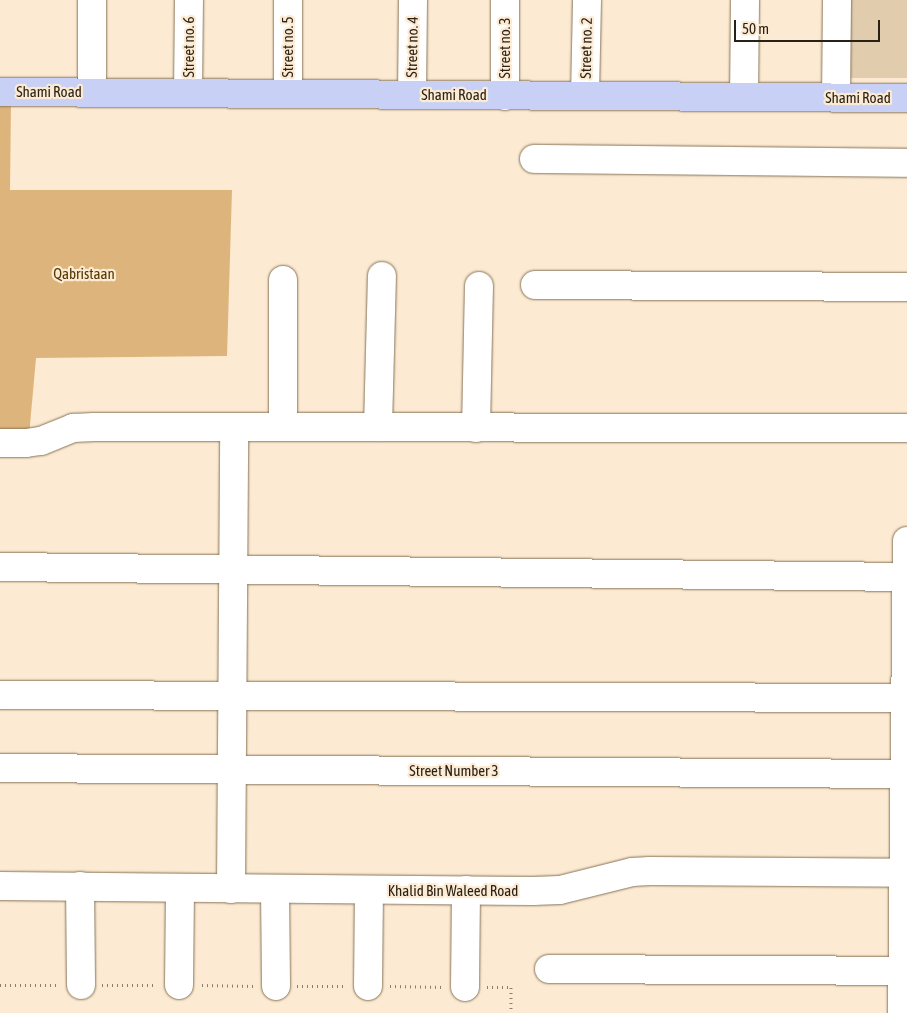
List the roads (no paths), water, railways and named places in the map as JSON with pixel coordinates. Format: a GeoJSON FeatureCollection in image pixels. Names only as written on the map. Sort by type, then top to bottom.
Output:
{"type":"FeatureCollection","features":[{"type":"Feature","properties":{"kind":"main road","name":"Shami Road"},"geometry":{"type":"LineString","coordinates":[[0,92],[907,98]]}},
{"type":"Feature","properties":{"kind":"street"},"geometry":{"type":"LineString","coordinates":[[92,0],[92,93]]}},
{"type":"Feature","properties":{"kind":"street","name":"Street no. 6"},"geometry":{"type":"LineString","coordinates":[[188,93],[189,0]]}},
{"type":"Feature","properties":{"kind":"street","name":"Street no. 5"},"geometry":{"type":"LineString","coordinates":[[288,0],[288,94]]}},
{"type":"Feature","properties":{"kind":"street","name":"Street no. 4"},"geometry":{"type":"LineString","coordinates":[[412,95],[413,0]]}},
{"type":"Feature","properties":{"kind":"street","name":"Street no. 3"},"geometry":{"type":"LineString","coordinates":[[505,0],[505,96]]}},
{"type":"Feature","properties":{"kind":"street","name":"Street no. 2"},"geometry":{"type":"LineString","coordinates":[[586,0],[586,96]]}},
{"type":"Feature","properties":{"kind":"street"},"geometry":{"type":"LineString","coordinates":[[744,97],[745,0]]}},
{"type":"Feature","properties":{"kind":"street"},"geometry":{"type":"LineString","coordinates":[[836,98],[837,0]]}},
{"type":"Feature","properties":{"kind":"street"},"geometry":{"type":"LineString","coordinates":[[534,159],[907,163]]}},
{"type":"Feature","properties":{"kind":"street"},"geometry":{"type":"LineString","coordinates":[[378,427],[382,276]]}},
{"type":"Feature","properties":{"kind":"street"},"geometry":{"type":"LineString","coordinates":[[283,280],[283,427]]}},
{"type":"Feature","properties":{"kind":"street"},"geometry":{"type":"LineString","coordinates":[[535,285],[907,287]]}},
{"type":"Feature","properties":{"kind":"street"},"geometry":{"type":"LineString","coordinates":[[476,428],[479,286]]}},
{"type":"Feature","properties":{"kind":"street"},"geometry":{"type":"LineString","coordinates":[[231,889],[230,769],[234,427]]}},
{"type":"Feature","properties":{"kind":"street"},"geometry":{"type":"LineString","coordinates":[[0,444],[41,441],[73,428],[907,428]]}},
{"type":"Feature","properties":{"kind":"street"},"geometry":{"type":"LineString","coordinates":[[902,1013],[905,971],[907,541]]}},
{"type":"Feature","properties":{"kind":"street"},"geometry":{"type":"LineString","coordinates":[[0,568],[907,577]]}},
{"type":"Feature","properties":{"kind":"street"},"geometry":{"type":"LineString","coordinates":[[0,694],[906,698]]}},
{"type":"Feature","properties":{"kind":"street","name":"Street Number 3"},"geometry":{"type":"LineString","coordinates":[[0,768],[906,774]]}},
{"type":"Feature","properties":{"kind":"street","name":"Khalid Bin Waleed Road"},"geometry":{"type":"LineString","coordinates":[[0,886],[550,891],[632,872],[650,871],[906,873]]}},
{"type":"Feature","properties":{"kind":"street"},"geometry":{"type":"LineString","coordinates":[[80,886],[81,985]]}},
{"type":"Feature","properties":{"kind":"street"},"geometry":{"type":"LineString","coordinates":[[179,985],[180,888]]}},
{"type":"Feature","properties":{"kind":"street"},"geometry":{"type":"LineString","coordinates":[[274,889],[276,986]]}},
{"type":"Feature","properties":{"kind":"street"},"geometry":{"type":"LineString","coordinates":[[368,986],[369,890]]}},
{"type":"Feature","properties":{"kind":"street"},"geometry":{"type":"LineString","coordinates":[[466,890],[466,987]]}},
{"type":"Feature","properties":{"kind":"street"},"geometry":{"type":"LineString","coordinates":[[549,969],[905,971]]}},
{"type":"Feature","properties":{"kind":"park label","name":"Qabristaan"},"geometry":{"type":"Point","coordinates":[84,274]}}]}
